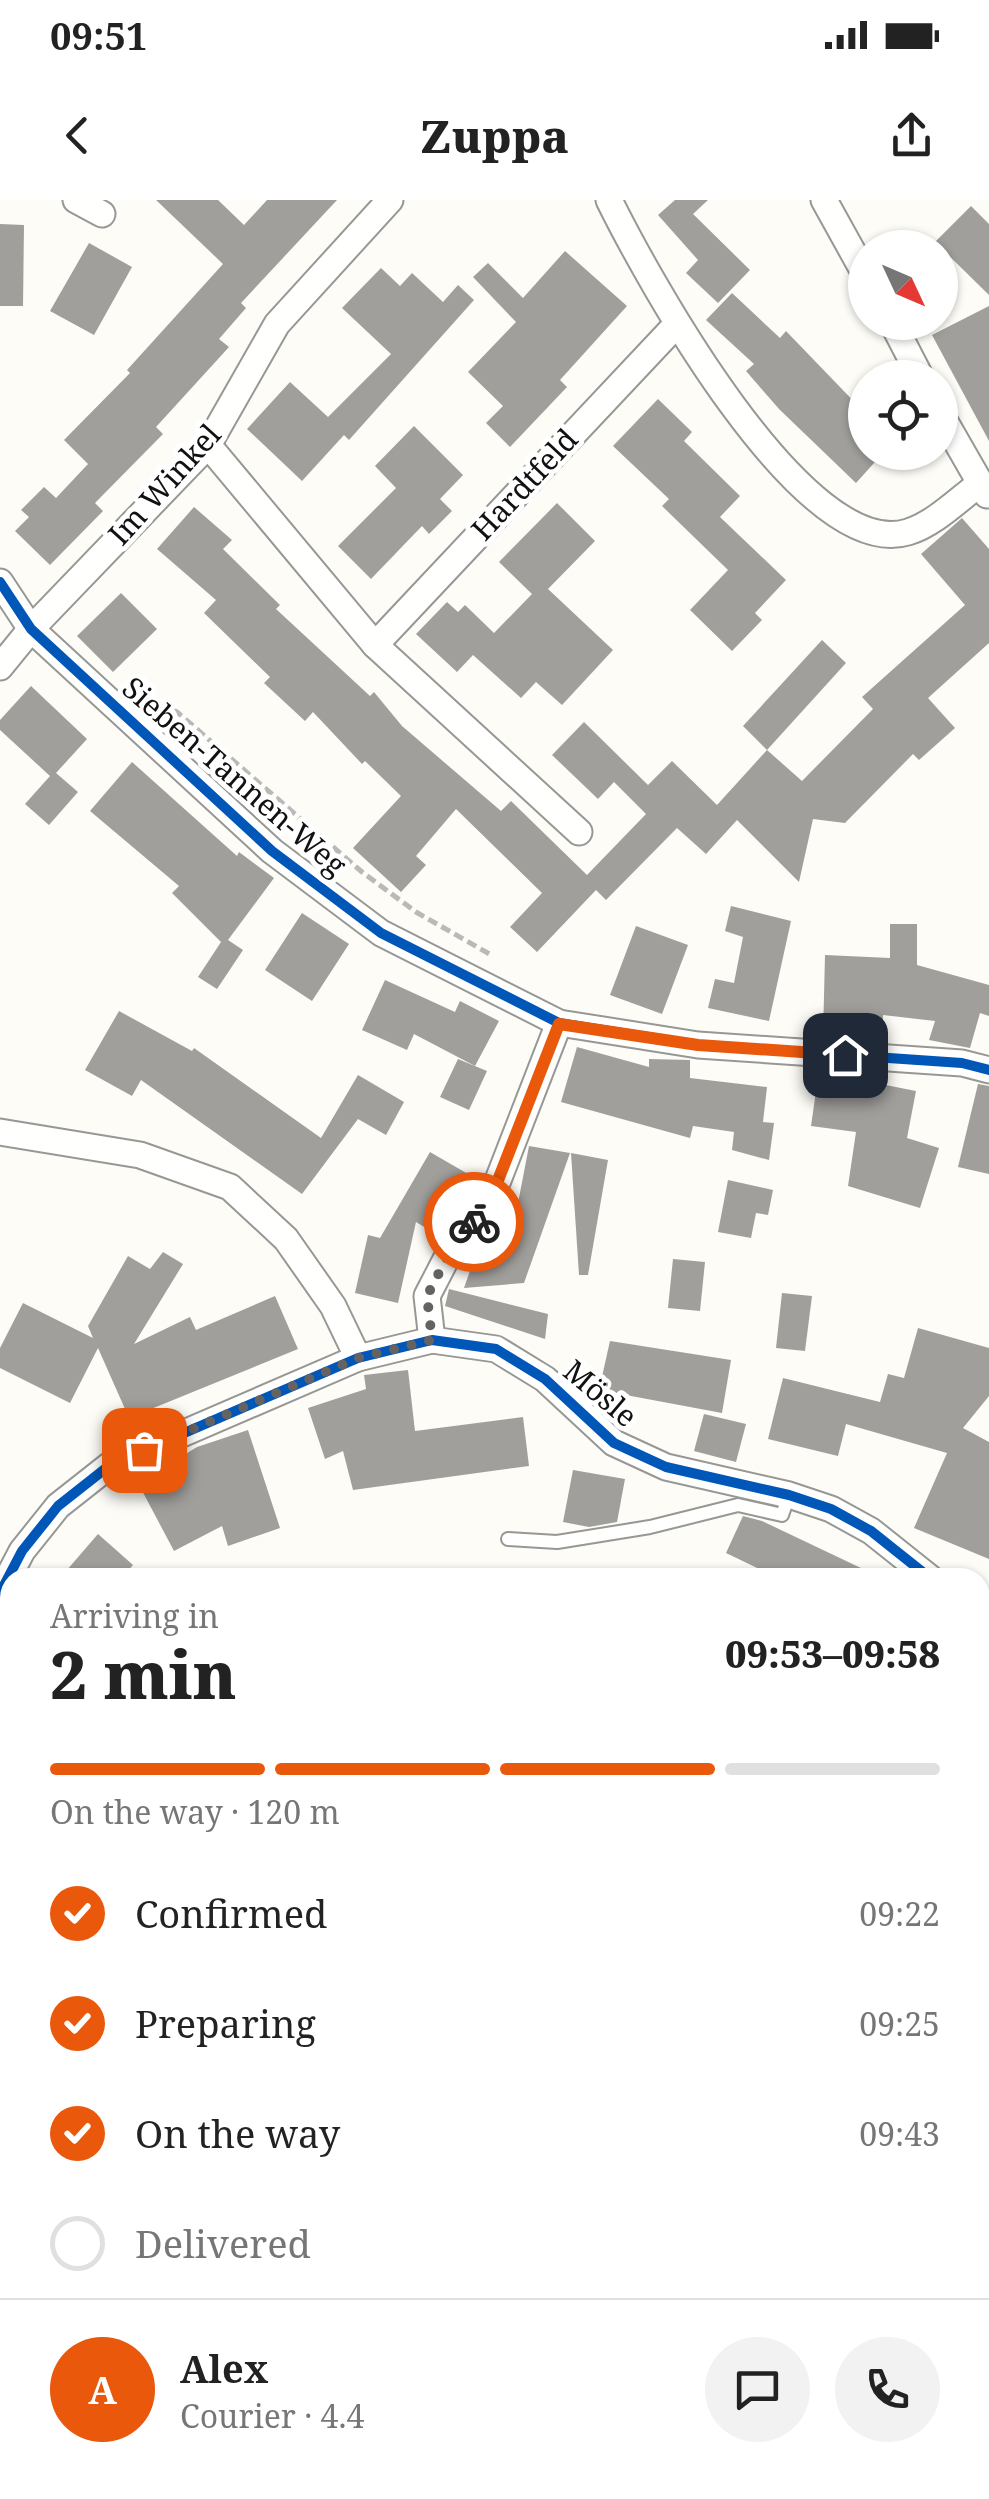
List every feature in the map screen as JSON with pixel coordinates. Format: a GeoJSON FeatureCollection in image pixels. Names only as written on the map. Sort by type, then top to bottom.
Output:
{"type":"FeatureCollection","features":[{"type":"Feature","properties":{"kind":"street"},"geometry":{"type":"LineString","coordinates":[[76,200],[102,214]]}},
{"type":"Feature","properties":{"kind":"street","name":"Im Winkel"},"geometry":{"type":"LineString","coordinates":[[0,667],[30,629],[208,445],[276,324],[390,200]]}},
{"type":"Feature","properties":{"kind":"street"},"geometry":{"type":"LineString","coordinates":[[609,200],[676,326],[772,455],[843,520],[873,533],[908,532],[984,490],[958,444]]}},
{"type":"Feature","properties":{"kind":"street"},"geometry":{"type":"LineString","coordinates":[[824,200],[848,243]]}},
{"type":"Feature","properties":{"kind":"street","name":"Hardtfeld"},"geometry":{"type":"LineString","coordinates":[[375,645],[676,326]]}},
{"type":"Feature","properties":{"kind":"street"},"geometry":{"type":"LineString","coordinates":[[208,445],[375,645],[579,832]]}},
{"type":"Feature","properties":{"kind":"street","name":"Sieben-Tannen-Weg"},"geometry":{"type":"LineString","coordinates":[[0,582],[30,629],[272,851],[365,921],[559,1024],[698,1045],[962,1063],[989,1070]]}},
{"type":"Feature","properties":{"kind":"street"},"geometry":{"type":"LineString","coordinates":[[432,1340],[427,1296],[456,1240],[486,1211],[559,1024]]}},
{"type":"Feature","properties":{"kind":"street"},"geometry":{"type":"LineString","coordinates":[[0,1132],[140,1155],[230,1187],[286,1239],[333,1306],[358,1358]]}},
{"type":"Feature","properties":{"kind":"street","name":"Mösle"},"geometry":{"type":"LineString","coordinates":[[13,1568],[58,1506],[110,1465],[358,1358],[432,1340],[496,1349],[545,1379],[614,1443],[666,1466],[789,1494],[831,1509],[871,1531],[917,1568]]}},
{"type":"Feature","properties":{"kind":"lane"},"geometry":{"type":"LineString","coordinates":[[508,1539],[576,1539],[650,1528],[738,1504],[782,1515],[789,1494]]}},
{"type":"Feature","properties":{"kind":"path"},"geometry":{"type":"LineString","coordinates":[[131,687],[177,712],[362,872],[416,912],[509,965]]}},
{"type":"Feature","properties":{"kind":"building"},"geometry":{"type":"Polygon","coordinates":[[[156,200],[218,200],[244,225],[267,200],[337,200],[241,303],[246,308],[219,339],[229,347],[156,427],[163,434],[95,503],[103,511],[50,565],[15,531],[29,517],[21,510],[44,487],[56,498],[88,464],[64,440],[130,373],[127,370],[223,264],[156,200]]]}},
{"type":"Feature","properties":{"kind":"building"},"geometry":{"type":"Polygon","coordinates":[[[675,200],[708,200],[693,214],[750,270],[718,303],[686,273],[698,260],[658,215],[675,200]]]}},
{"type":"Feature","properties":{"kind":"building"},"geometry":{"type":"Polygon","coordinates":[[[971,206],[989,224],[989,295],[958,265],[958,230],[947,230],[971,206]]]}},
{"type":"Feature","properties":{"kind":"building"},"geometry":{"type":"Polygon","coordinates":[[[0,224],[24,225],[23,306],[0,306],[0,224]]]}},
{"type":"Feature","properties":{"kind":"building"},"geometry":{"type":"Polygon","coordinates":[[[89,243],[132,267],[94,335],[50,311],[89,243]]]}},
{"type":"Feature","properties":{"kind":"building"},"geometry":{"type":"Polygon","coordinates":[[[565,251],[627,306],[560,380],[567,387],[510,447],[486,423],[503,406],[468,372],[516,322],[473,277],[488,263],[523,298],[565,251]]]}},
{"type":"Feature","properties":{"kind":"building"},"geometry":{"type":"Polygon","coordinates":[[[381,268],[400,286],[412,273],[443,302],[458,285],[474,300],[349,440],[344,435],[302,481],[247,429],[290,382],[328,417],[391,354],[342,308],[381,268]]]}},
{"type":"Feature","properties":{"kind":"building"},"geometry":{"type":"Polygon","coordinates":[[[732,293],[780,338],[786,331],[848,395],[848,470],[868,470],[856,483],[779,409],[746,371],[754,364],[706,320],[732,293]]]}},
{"type":"Feature","properties":{"kind":"building"},"geometry":{"type":"Polygon","coordinates":[[[989,306],[989,441],[958,383],[958,360],[945,360],[935,340],[958,340],[958,322],[989,306]]]}},
{"type":"Feature","properties":{"kind":"building"},"geometry":{"type":"Polygon","coordinates":[[[658,399],[692,432],[684,441],[740,496],[720,517],[786,580],[755,613],[762,620],[732,651],[690,610],[728,570],[662,506],[669,499],[613,446],[658,399]]]}},
{"type":"Feature","properties":{"kind":"building"},"geometry":{"type":"Polygon","coordinates":[[[414,426],[463,475],[440,499],[452,511],[429,534],[422,526],[371,579],[338,546],[396,488],[375,466],[414,426]]]}},
{"type":"Feature","properties":{"kind":"building"},"geometry":{"type":"Polygon","coordinates":[[[557,503],[595,541],[548,589],[613,650],[562,705],[536,682],[521,698],[473,655],[457,672],[416,634],[447,602],[458,612],[465,605],[494,633],[532,594],[499,562],[557,503]]]}},
{"type":"Feature","properties":{"kind":"building"},"geometry":{"type":"Polygon","coordinates":[[[194,507],[232,540],[223,549],[280,605],[276,609],[370,696],[374,692],[402,726],[501,811],[511,801],[587,875],[646,814],[614,782],[598,799],[552,755],[584,722],[648,785],[672,761],[717,805],[767,750],[802,781],[873,709],[862,697],[965,605],[921,554],[962,518],[989,549],[989,643],[928,698],[955,728],[919,760],[913,754],[845,823],[813,819],[799,882],[737,820],[706,854],[677,828],[606,900],[596,890],[537,952],[510,927],[542,893],[456,809],[416,856],[426,865],[401,892],[353,848],[401,796],[365,761],[362,764],[313,712],[305,721],[264,683],[270,677],[204,613],[216,600],[157,549],[194,507]]]}},
{"type":"Feature","properties":{"kind":"building"},"geometry":{"type":"Polygon","coordinates":[[[121,593],[157,629],[113,672],[77,636],[121,593]]]}},
{"type":"Feature","properties":{"kind":"building"},"geometry":{"type":"Polygon","coordinates":[[[822,640],[846,663],[767,750],[743,726],[822,640]]]}},
{"type":"Feature","properties":{"kind":"building"},"geometry":{"type":"Polygon","coordinates":[[[31,686],[87,739],[56,773],[78,792],[49,825],[25,804],[50,776],[0,730],[0,720],[31,686]]]}},
{"type":"Feature","properties":{"kind":"building"},"geometry":{"type":"Polygon","coordinates":[[[132,762],[237,856],[239,852],[274,878],[228,940],[243,950],[217,989],[198,977],[221,942],[172,893],[179,886],[90,811],[132,762]]]}},
{"type":"Feature","properties":{"kind":"building"},"geometry":{"type":"Polygon","coordinates":[[[731,906],[791,921],[769,1021],[708,1008],[715,979],[734,983],[743,937],[725,931],[731,906]]]}},
{"type":"Feature","properties":{"kind":"building"},"geometry":{"type":"Polygon","coordinates":[[[302,913],[349,944],[312,1001],[265,970],[302,913]]]}},
{"type":"Feature","properties":{"kind":"building"},"geometry":{"type":"Polygon","coordinates":[[[890,924],[917,924],[917,965],[989,985],[989,1016],[980,1013],[970,1048],[929,1040],[935,1021],[883,1015],[882,1036],[823,1037],[825,955],[890,958],[890,924]]]}},
{"type":"Feature","properties":{"kind":"building"},"geometry":{"type":"Polygon","coordinates":[[[636,926],[688,945],[662,1014],[610,995],[636,926]]]}},
{"type":"Feature","properties":{"kind":"building"},"geometry":{"type":"Polygon","coordinates":[[[385,980],[455,1012],[460,1001],[499,1021],[475,1066],[414,1034],[407,1050],[362,1030],[385,980]]]}},
{"type":"Feature","properties":{"kind":"building"},"geometry":{"type":"Polygon","coordinates":[[[119,1011],[192,1051],[194,1048],[321,1138],[358,1075],[404,1102],[386,1135],[358,1119],[302,1194],[141,1080],[132,1096],[85,1070],[119,1011]]]}},
{"type":"Feature","properties":{"kind":"building"},"geometry":{"type":"Polygon","coordinates":[[[577,1047],[649,1067],[649,1059],[690,1060],[690,1078],[767,1087],[763,1122],[774,1123],[769,1160],[732,1150],[734,1132],[693,1126],[690,1138],[561,1102],[577,1047]]]}},
{"type":"Feature","properties":{"kind":"building"},"geometry":{"type":"Polygon","coordinates":[[[458,1059],[487,1071],[469,1110],[440,1097],[458,1059]]]}},
{"type":"Feature","properties":{"kind":"building"},"geometry":{"type":"Polygon","coordinates":[[[819,1070],[856,1072],[855,1079],[916,1091],[907,1138],[939,1148],[920,1208],[848,1186],[856,1132],[811,1126],[819,1070]]]}},
{"type":"Feature","properties":{"kind":"building"},"geometry":{"type":"Polygon","coordinates":[[[978,1084],[989,1086],[989,1174],[958,1167],[978,1084]]]}},
{"type":"Feature","properties":{"kind":"building"},"geometry":{"type":"Polygon","coordinates":[[[529,1146],[570,1153],[524,1283],[464,1288],[481,1239],[498,1222],[509,1197],[518,1203],[529,1146]]]}},
{"type":"Feature","properties":{"kind":"building"},"geometry":{"type":"Polygon","coordinates":[[[430,1152],[480,1181],[472,1202],[459,1215],[440,1204],[426,1228],[416,1222],[398,1303],[355,1293],[368,1235],[380,1238],[430,1152]]]}},
{"type":"Feature","properties":{"kind":"building"},"geometry":{"type":"Polygon","coordinates":[[[571,1153],[608,1160],[588,1275],[579,1275],[571,1153]]]}},
{"type":"Feature","properties":{"kind":"building"},"geometry":{"type":"Polygon","coordinates":[[[728,1180],[773,1190],[768,1215],[756,1213],[751,1238],[718,1232],[728,1180]]]}},
{"type":"Feature","properties":{"kind":"building"},"geometry":{"type":"Polygon","coordinates":[[[163,1252],[183,1264],[134,1344],[190,1317],[196,1330],[275,1296],[298,1349],[129,1418],[98,1348],[70,1403],[0,1368],[0,1348],[23,1303],[93,1338],[88,1326],[128,1256],[150,1269],[163,1252]]]}},
{"type":"Feature","properties":{"kind":"building"},"geometry":{"type":"Polygon","coordinates":[[[673,1259],[705,1262],[700,1311],[668,1308],[673,1259]]]}},
{"type":"Feature","properties":{"kind":"building"},"geometry":{"type":"Polygon","coordinates":[[[449,1289],[548,1314],[545,1339],[445,1306],[449,1289]]]}},
{"type":"Feature","properties":{"kind":"building"},"geometry":{"type":"Polygon","coordinates":[[[782,1293],[812,1296],[805,1351],[776,1348],[782,1293]]]}},
{"type":"Feature","properties":{"kind":"building"},"geometry":{"type":"Polygon","coordinates":[[[918,1328],[989,1348],[989,1396],[963,1428],[989,1442],[989,1559],[914,1528],[947,1453],[846,1424],[838,1456],[768,1439],[783,1378],[880,1402],[888,1374],[904,1378],[918,1328]]]}},
{"type":"Feature","properties":{"kind":"building"},"geometry":{"type":"Polygon","coordinates":[[[610,1341],[731,1360],[722,1413],[599,1390],[610,1341]]]}},
{"type":"Feature","properties":{"kind":"building"},"geometry":{"type":"Polygon","coordinates":[[[408,1370],[415,1431],[523,1417],[529,1466],[353,1490],[343,1451],[325,1459],[308,1408],[366,1389],[364,1375],[408,1370]]]}},
{"type":"Feature","properties":{"kind":"building"},"geometry":{"type":"Polygon","coordinates":[[[704,1414],[746,1424],[736,1462],[694,1451],[704,1414]]]}},
{"type":"Feature","properties":{"kind":"building"},"geometry":{"type":"Polygon","coordinates":[[[248,1430],[280,1528],[228,1546],[222,1526],[174,1551],[138,1483],[197,1447],[248,1430]]]}},
{"type":"Feature","properties":{"kind":"building"},"geometry":{"type":"Polygon","coordinates":[[[573,1470],[625,1479],[617,1522],[589,1527],[563,1522],[573,1470]]]}},
{"type":"Feature","properties":{"kind":"building"},"geometry":{"type":"Polygon","coordinates":[[[743,1516],[762,1521],[861,1568],[757,1568],[726,1553],[743,1516]]]}},
{"type":"Feature","properties":{"kind":"building"},"geometry":{"type":"Polygon","coordinates":[[[98,1534],[133,1565],[130,1568],[69,1568],[98,1534]]]}},
{"type":"Feature","properties":{"kind":"cycle path"},"geometry":{"type":"LineString","coordinates":[[0,582],[31,629],[272,851],[381,933],[559,1023],[698,1045],[962,1063],[989,1070]]}},
{"type":"Feature","properties":{"kind":"cycle path"},"geometry":{"type":"LineString","coordinates":[[13,1568],[58,1506],[110,1465],[358,1358],[432,1340],[496,1349],[545,1379],[614,1443],[666,1467],[789,1495],[831,1509],[871,1531],[917,1568]]}},
{"type":"Feature","properties":{"kind":"way so far"},"geometry":{"type":"LineString","coordinates":[[144,1450],[358,1358],[432,1340],[427,1296],[456,1240],[474,1222]]}},
{"type":"Feature","properties":{"kind":"route"},"geometry":{"type":"LineString","coordinates":[[474,1222],[486,1211],[559,1024],[698,1045],[845,1055]]}}]}
